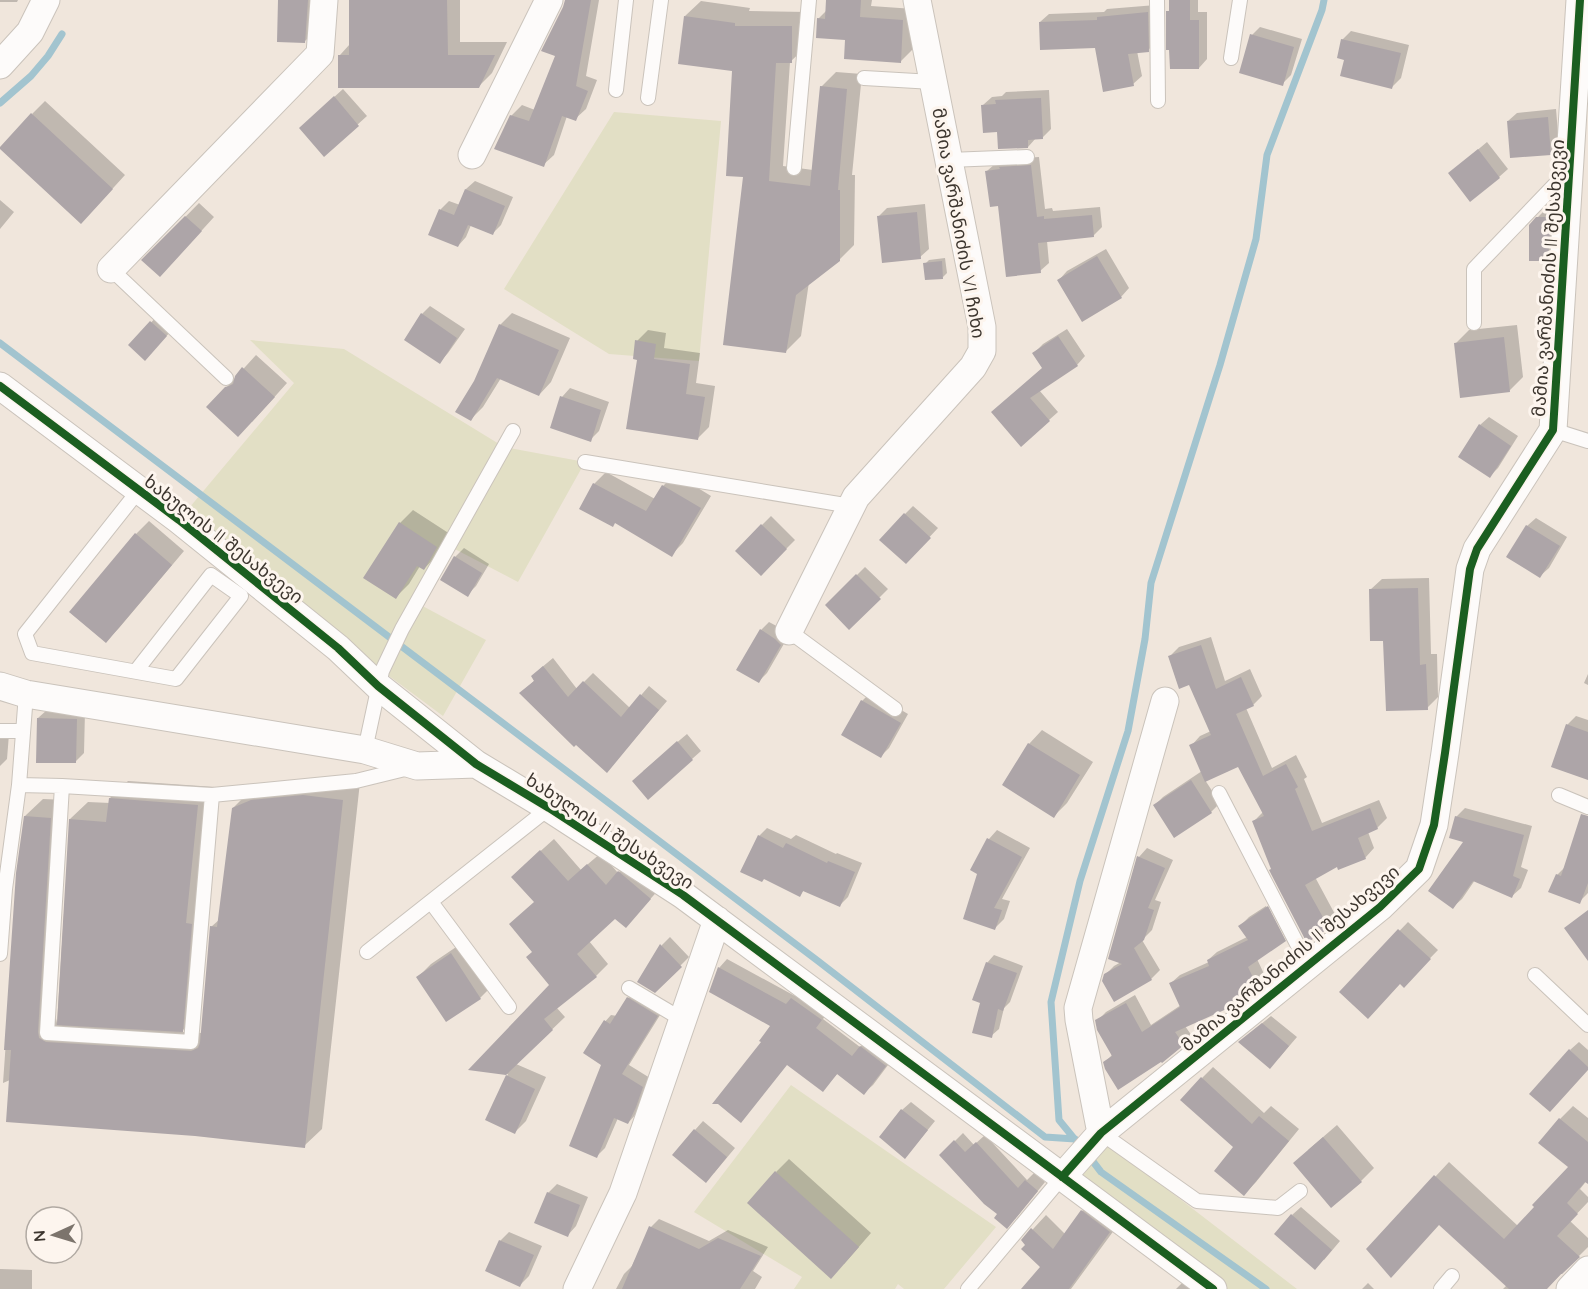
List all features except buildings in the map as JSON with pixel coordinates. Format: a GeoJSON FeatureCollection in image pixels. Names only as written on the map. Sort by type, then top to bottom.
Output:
{"type":"FeatureCollection","features":[{"type":"Feature","properties":{"kind":"street"},"geometry":{"type":"LineString","coordinates":[[0,65],[30,32],[46,0]]}},
{"type":"Feature","properties":{"kind":"street"},"geometry":{"type":"LineString","coordinates":[[111,269],[320,54],[324,0]]}},
{"type":"Feature","properties":{"kind":"street"},"geometry":{"type":"LineString","coordinates":[[471,155],[549,0]]}},
{"type":"Feature","properties":{"kind":"street","name":"მამია ვარშანიძის VI ჩიხი"},"geometry":{"type":"LineString","coordinates":[[789,631],[856,497],[973,367],[982,351],[981,327],[917,0]]}},
{"type":"Feature","properties":{"kind":"street","name":"მამია ვარშანიძის II შესახვევი"},"geometry":{"type":"LineString","coordinates":[[1062,1177],[1099,1135],[1380,907],[1419,868],[1434,825],[1470,569],[1477,549],[1553,430],[1580,0]]}},
{"type":"Feature","properties":{"kind":"street","name":"ხახულის II შესახვევი"},"geometry":{"type":"LineString","coordinates":[[0,386],[179,520],[338,648],[378,687],[476,764],[549,808],[683,895],[1213,1289]]}},
{"type":"Feature","properties":{"kind":"street"},"geometry":{"type":"LineString","coordinates":[[0,686],[26,694],[365,750],[417,766],[476,764]]}},
{"type":"Feature","properties":{"kind":"street"},"geometry":{"type":"LineString","coordinates":[[1099,1135],[1078,1008],[1165,701]]}},
{"type":"Feature","properties":{"kind":"street"},"geometry":{"type":"LineString","coordinates":[[577,1289],[623,1193],[717,920]]}},
{"type":"Feature","properties":{"kind":"street"},"geometry":{"type":"LineString","coordinates":[[1570,1289],[1588,1270]]}},
{"type":"Feature","properties":{"kind":"lane"},"geometry":{"type":"LineString","coordinates":[[616,90],[627,0]]}},
{"type":"Feature","properties":{"kind":"lane"},"geometry":{"type":"LineString","coordinates":[[648,98],[661,0]]}},
{"type":"Feature","properties":{"kind":"lane"},"geometry":{"type":"LineString","coordinates":[[794,168],[808,0]]}},
{"type":"Feature","properties":{"kind":"lane"},"geometry":{"type":"LineString","coordinates":[[1156,0],[1158,100]]}},
{"type":"Feature","properties":{"kind":"lane"},"geometry":{"type":"LineString","coordinates":[[1231,58],[1240,0]]}},
{"type":"Feature","properties":{"kind":"lane"},"geometry":{"type":"LineString","coordinates":[[864,78],[933,82]]}},
{"type":"Feature","properties":{"kind":"lane"},"geometry":{"type":"LineString","coordinates":[[949,160],[1027,157]]}},
{"type":"Feature","properties":{"kind":"lane"},"geometry":{"type":"LineString","coordinates":[[1474,323],[1474,269],[1570,169]]}},
{"type":"Feature","properties":{"kind":"lane"},"geometry":{"type":"LineString","coordinates":[[111,269],[226,378]]}},
{"type":"Feature","properties":{"kind":"lane"},"geometry":{"type":"LineString","coordinates":[[1553,430],[1588,441]]}},
{"type":"Feature","properties":{"kind":"lane"},"geometry":{"type":"LineString","coordinates":[[365,750],[381,671],[402,629],[513,431]]}},
{"type":"Feature","properties":{"kind":"lane"},"geometry":{"type":"LineString","coordinates":[[585,462],[851,507]]}},
{"type":"Feature","properties":{"kind":"lane"},"geometry":{"type":"LineString","coordinates":[[136,671],[211,575],[241,596],[176,679],[32,653],[25,634],[139,490]]}},
{"type":"Feature","properties":{"kind":"lane","name":"მამია ვარშანიძის VI ჩიხი"},"geometry":{"type":"LineString","coordinates":[[789,631],[895,709]]}},
{"type":"Feature","properties":{"kind":"lane"},"geometry":{"type":"LineString","coordinates":[[0,954],[5,890],[19,785],[26,694]]}},
{"type":"Feature","properties":{"kind":"lane"},"geometry":{"type":"LineString","coordinates":[[0,731],[23,731]]}},
{"type":"Feature","properties":{"kind":"lane"},"geometry":{"type":"LineString","coordinates":[[19,785],[213,795],[356,781],[417,766]]}},
{"type":"Feature","properties":{"kind":"lane"},"geometry":{"type":"LineString","coordinates":[[62,786],[46,1033],[191,1042],[213,795]]}},
{"type":"Feature","properties":{"kind":"lane"},"geometry":{"type":"LineString","coordinates":[[1219,793],[1308,965]]}},
{"type":"Feature","properties":{"kind":"lane"},"geometry":{"type":"LineString","coordinates":[[1559,795],[1588,807]]}},
{"type":"Feature","properties":{"kind":"lane"},"geometry":{"type":"LineString","coordinates":[[367,952],[549,808]]}},
{"type":"Feature","properties":{"kind":"lane"},"geometry":{"type":"LineString","coordinates":[[430,902],[509,1007]]}},
{"type":"Feature","properties":{"kind":"lane"},"geometry":{"type":"LineString","coordinates":[[1535,975],[1588,1025]]}},
{"type":"Feature","properties":{"kind":"lane"},"geometry":{"type":"LineString","coordinates":[[629,988],[682,1020]]}},
{"type":"Feature","properties":{"kind":"lane"},"geometry":{"type":"LineString","coordinates":[[1099,1135],[1197,1201],[1278,1208],[1300,1191]]}},
{"type":"Feature","properties":{"kind":"lane"},"geometry":{"type":"LineString","coordinates":[[968,1289],[1062,1177]]}},
{"type":"Feature","properties":{"kind":"lane"},"geometry":{"type":"LineString","coordinates":[[1441,1289],[1452,1276]]}},
{"type":"Feature","properties":{"kind":"shaded area"},"geometry":{"type":"Polygon","coordinates":[[[614,112],[721,121],[699,361],[609,354],[504,289],[614,112]]]}},
{"type":"Feature","properties":{"kind":"shaded area"},"geometry":{"type":"Polygon","coordinates":[[[250,340],[344,349],[504,447],[585,462],[518,582],[449,546],[417,603],[486,640],[443,716],[179,520],[294,383],[250,340]]]}},
{"type":"Feature","properties":{"kind":"shaded area"},"geometry":{"type":"Polygon","coordinates":[[[791,1085],[996,1227],[944,1289],[904,1289],[898,1284],[895,1289],[794,1289],[802,1277],[694,1212],[791,1085]]]}},
{"type":"Feature","properties":{"kind":"shaded area"},"geometry":{"type":"Polygon","coordinates":[[[1098,1136],[1297,1289],[1213,1289],[1062,1177],[1098,1136]]]}},
{"type":"Feature","properties":{"kind":"waterway"},"geometry":{"type":"LineString","coordinates":[[1081,1147],[1059,1120],[1051,1002],[1080,881],[1128,731],[1145,639],[1151,583],[1220,365],[1256,239],[1267,155],[1324,0]]}},
{"type":"Feature","properties":{"kind":"waterway"},"geometry":{"type":"LineString","coordinates":[[0,103],[31,76],[48,56],[62,34]]}},
{"type":"Feature","properties":{"kind":"waterway"},"geometry":{"type":"LineString","coordinates":[[0,343],[818,961],[1045,1137],[1075,1139]]}},
{"type":"Feature","properties":{"kind":"waterway"},"geometry":{"type":"LineString","coordinates":[[1088,1155],[1101,1172],[1266,1289]]}},
{"type":"Feature","properties":{"kind":"cycle path"},"geometry":{"type":"LineString","coordinates":[[1062,1177],[1101,1133],[1380,907],[1419,869],[1434,825],[1470,569],[1477,549],[1553,430],[1580,0]]}},
{"type":"Feature","properties":{"kind":"cycle path"},"geometry":{"type":"LineString","coordinates":[[0,386],[179,520],[338,648],[378,686],[476,764],[549,808],[683,895],[1213,1289]]}}]}
